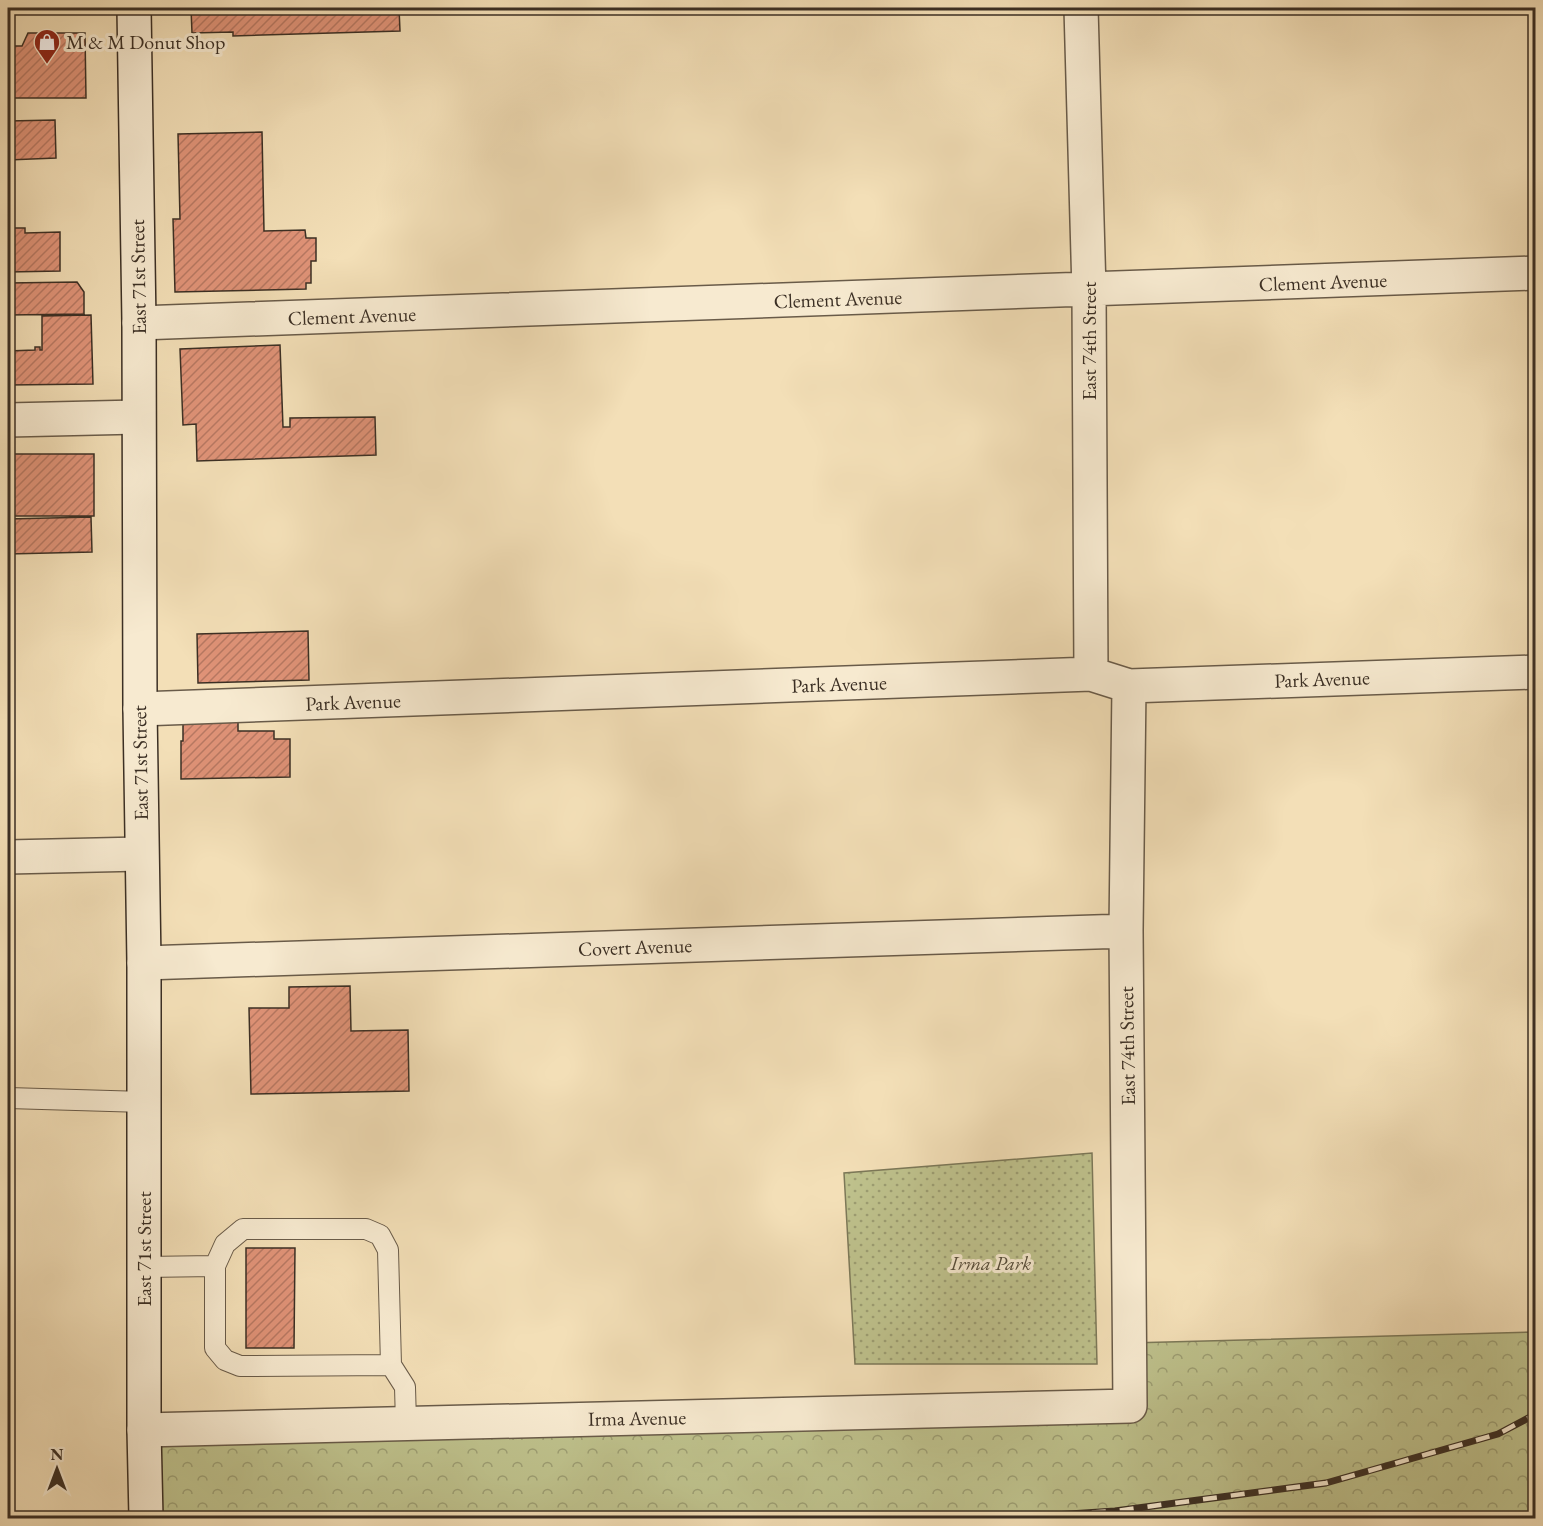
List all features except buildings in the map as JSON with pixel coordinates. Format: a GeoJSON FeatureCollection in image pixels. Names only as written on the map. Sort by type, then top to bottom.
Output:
{"type":"FeatureCollection","features":[{"type":"Feature","properties":{"kind":"street","name":"East 71st Street"},"geometry":{"type":"LineString","coordinates":[[134,8],[140,323],[138,417],[141,854],[144,963],[146,1518]]}},
{"type":"Feature","properties":{"kind":"street","name":"East 74th Street"},"geometry":{"type":"LineString","coordinates":[[1081,8],[1089,291],[1091,674]]}},
{"type":"Feature","properties":{"kind":"street","name":"Clement Avenue"},"geometry":{"type":"LineString","coordinates":[[140,323],[1089,291],[1536,273]]}},
{"type":"Feature","properties":{"kind":"street"},"geometry":{"type":"LineString","coordinates":[[8,420],[138,417]]}},
{"type":"Feature","properties":{"kind":"street","name":"Park Avenue"},"geometry":{"type":"LineString","coordinates":[[140,709],[1091,674],[1128,686],[1536,672]]}},
{"type":"Feature","properties":{"kind":"street","name":"East 74th Street"},"geometry":{"type":"LineString","coordinates":[[1128,686],[1126,931],[1130,1406]]}},
{"type":"Feature","properties":{"kind":"street"},"geometry":{"type":"LineString","coordinates":[[8,856],[141,854]]}},
{"type":"Feature","properties":{"kind":"street","name":"Covert Avenue"},"geometry":{"type":"LineString","coordinates":[[144,963],[1126,931]]}},
{"type":"Feature","properties":{"kind":"street","name":"Irma Avenue"},"geometry":{"type":"LineString","coordinates":[[144,1430],[1130,1406]]}},
{"type":"Feature","properties":{"kind":"lane"},"geometry":{"type":"LineString","coordinates":[[8,1098],[144,1102]]}},
{"type":"Feature","properties":{"kind":"lane"},"geometry":{"type":"LineString","coordinates":[[391,1365],[240,1366],[225,1360],[215,1348],[215,1266],[225,1244],[243,1228],[366,1229],[380,1235],[388,1250],[391,1365],[405,1387],[406,1423]]}},
{"type":"Feature","properties":{"kind":"lane"},"geometry":{"type":"LineString","coordinates":[[144,1267],[215,1266]]}},
{"type":"Feature","properties":{"kind":"green space","name":"Irma Park"},"geometry":{"type":"Polygon","coordinates":[[[1092,1153],[1097,1364],[855,1364],[844,1173],[1092,1153]]]}},
{"type":"Feature","properties":{"kind":"green space"},"geometry":{"type":"Polygon","coordinates":[[[1535,1332],[1535,1518],[146,1518],[144,1430],[1129,1406],[1129,1343],[1535,1332]]]}},
{"type":"Feature","properties":{"kind":"railway"},"geometry":{"type":"LineString","coordinates":[[1008,1518],[1115,1511],[1326,1483],[1498,1434],[1536,1414]]}},
{"type":"Feature","properties":{"kind":"place","name":"M & M Donut Shop"},"geometry":{"type":"Point","coordinates":[47,65]}}]}
